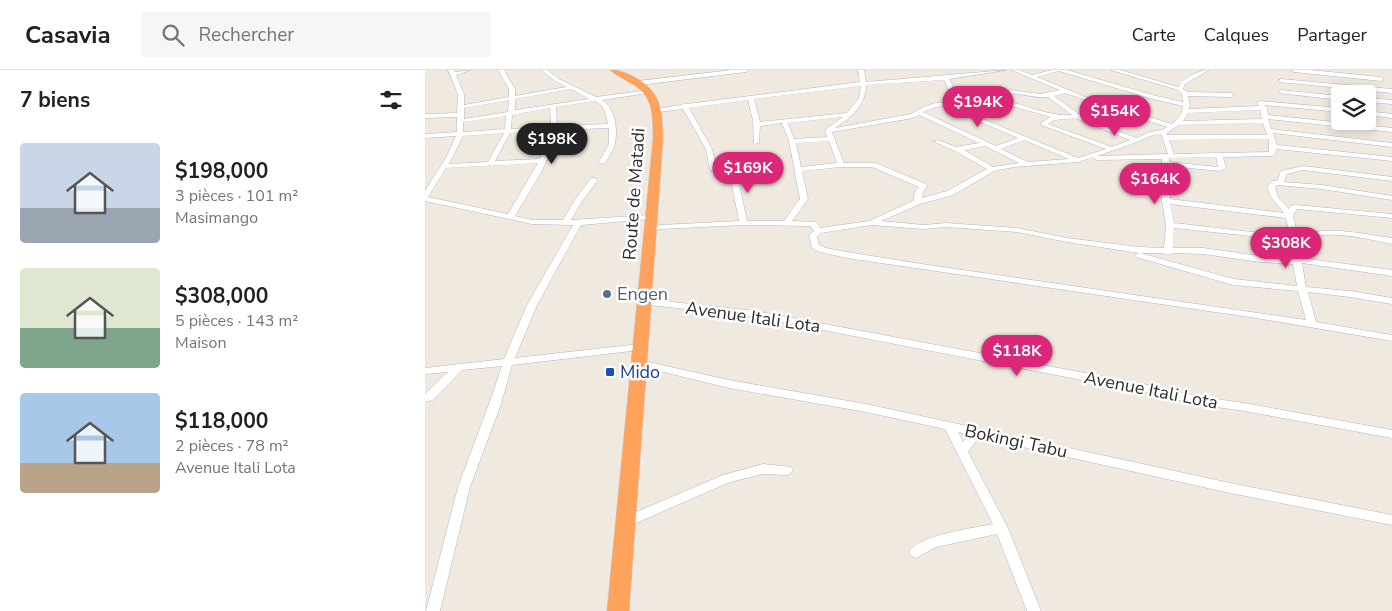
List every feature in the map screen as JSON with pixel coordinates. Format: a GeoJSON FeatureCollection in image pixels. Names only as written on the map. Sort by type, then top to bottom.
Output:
{"type":"FeatureCollection","features":[{"type":"Feature","properties":{"kind":"highway"},"geometry":{"type":"LineString","coordinates":[[614,70],[644,87]]}},
{"type":"Feature","properties":{"kind":"highway","name":"Route de Matadi"},"geometry":{"type":"LineString","coordinates":[[618,611],[658,139],[658,110],[644,87]]}},
{"type":"Feature","properties":{"kind":"street"},"geometry":{"type":"LineString","coordinates":[[468,70],[453,72],[461,94],[460,135],[456,146],[425,198],[511,216],[520,221],[650,223],[661,227],[787,223],[814,224],[819,231]]}},
{"type":"Feature","properties":{"kind":"street"},"geometry":{"type":"LineString","coordinates":[[490,164],[508,131],[509,114],[512,110],[512,89],[501,70]]}},
{"type":"Feature","properties":{"kind":"street"},"geometry":{"type":"LineString","coordinates":[[544,70],[547,74],[570,88],[597,100],[609,111],[612,126],[612,144],[602,163]]}},
{"type":"Feature","properties":{"kind":"street"},"geometry":{"type":"LineString","coordinates":[[692,70],[701,75]]}},
{"type":"Feature","properties":{"kind":"street"},"geometry":{"type":"LineString","coordinates":[[425,116],[509,114],[597,100],[644,87],[719,71],[746,70]]}},
{"type":"Feature","properties":{"kind":"street"},"geometry":{"type":"LineString","coordinates":[[828,131],[860,103],[865,84],[861,70]]}},
{"type":"Feature","properties":{"kind":"street"},"geometry":{"type":"LineString","coordinates":[[658,110],[684,105],[865,84],[1003,70]]}},
{"type":"Feature","properties":{"kind":"street"},"geometry":{"type":"LineString","coordinates":[[1014,70],[1065,91],[1175,125],[1266,119],[1392,130]]}},
{"type":"Feature","properties":{"kind":"street"},"geometry":{"type":"LineString","coordinates":[[1031,78],[1060,70],[1187,108],[1263,108]]}},
{"type":"Feature","properties":{"kind":"street"},"geometry":{"type":"LineString","coordinates":[[1114,70],[1183,91],[1231,95]]}},
{"type":"Feature","properties":{"kind":"street"},"geometry":{"type":"LineString","coordinates":[[1165,135],[1184,117],[1187,108],[1183,83],[1204,70]]}},
{"type":"Feature","properties":{"kind":"street"},"geometry":{"type":"LineString","coordinates":[[1294,70],[1384,79],[1368,85]]}},
{"type":"Feature","properties":{"kind":"street"},"geometry":{"type":"LineString","coordinates":[[948,75],[961,112],[1078,160]]}},
{"type":"Feature","properties":{"kind":"street"},"geometry":{"type":"LineString","coordinates":[[1281,81],[1331,85]]}},
{"type":"Feature","properties":{"kind":"street"},"geometry":{"type":"LineString","coordinates":[[460,114],[511,98],[570,88]]}},
{"type":"Feature","properties":{"kind":"street"},"geometry":{"type":"LineString","coordinates":[[1376,90],[1392,91]]}},
{"type":"Feature","properties":{"kind":"street"},"geometry":{"type":"LineString","coordinates":[[995,101],[997,96],[1003,93],[1039,96],[1065,91]]}},
{"type":"Feature","properties":{"kind":"street"},"geometry":{"type":"LineString","coordinates":[[1281,92],[1331,97]]}},
{"type":"Feature","properties":{"kind":"street"},"geometry":{"type":"LineString","coordinates":[[1049,95],[1077,116],[1135,140]]}},
{"type":"Feature","properties":{"kind":"street"},"geometry":{"type":"LineString","coordinates":[[750,98],[755,110],[758,132],[756,143]]}},
{"type":"Feature","properties":{"kind":"street"},"geometry":{"type":"LineString","coordinates":[[828,131],[913,116],[925,108],[941,104],[995,101],[1015,104],[1057,117]]}},
{"type":"Feature","properties":{"kind":"street"},"geometry":{"type":"LineString","coordinates":[[1376,101],[1392,102]]}},
{"type":"Feature","properties":{"kind":"street"},"geometry":{"type":"LineString","coordinates":[[1089,157],[1168,159],[1219,155],[1272,154],[1274,146],[1260,103],[1331,109]]}},
{"type":"Feature","properties":{"kind":"street"},"geometry":{"type":"LineString","coordinates":[[684,105],[709,149],[713,168],[748,166]]}},
{"type":"Feature","properties":{"kind":"street"},"geometry":{"type":"LineString","coordinates":[[511,216],[542,161],[555,128],[556,115],[553,107]]}},
{"type":"Feature","properties":{"kind":"street"},"geometry":{"type":"LineString","coordinates":[[919,112],[997,148],[1026,164]]}},
{"type":"Feature","properties":{"kind":"street"},"geometry":{"type":"LineString","coordinates":[[1376,114],[1392,116]]}},
{"type":"Feature","properties":{"kind":"street"},"geometry":{"type":"LineString","coordinates":[[756,124],[847,115]]}},
{"type":"Feature","properties":{"kind":"street"},"geometry":{"type":"LineString","coordinates":[[1077,116],[1057,117],[1043,124],[1113,149]]}},
{"type":"Feature","properties":{"kind":"street"},"geometry":{"type":"LineString","coordinates":[[784,121],[792,141],[804,199],[787,223]]}},
{"type":"Feature","properties":{"kind":"street"},"geometry":{"type":"LineString","coordinates":[[425,136],[612,126]]}},
{"type":"Feature","properties":{"kind":"street"},"geometry":{"type":"LineString","coordinates":[[828,131],[841,165]]}},
{"type":"Feature","properties":{"kind":"street"},"geometry":{"type":"LineString","coordinates":[[871,223],[917,202],[950,193],[992,169],[1078,160],[1113,149],[1152,133],[1165,135],[1270,134],[1392,145]]}},
{"type":"Feature","properties":{"kind":"street"},"geometry":{"type":"LineString","coordinates":[[1165,135],[1168,159],[1166,201],[1170,224],[1168,252]]}},
{"type":"Feature","properties":{"kind":"street"},"geometry":{"type":"LineString","coordinates":[[997,148],[1025,138]]}},
{"type":"Feature","properties":{"kind":"street"},"geometry":{"type":"LineString","coordinates":[[792,141],[830,139]]}},
{"type":"Feature","properties":{"kind":"street"},"geometry":{"type":"LineString","coordinates":[[936,141],[992,169]]}},
{"type":"Feature","properties":{"kind":"street"},"geometry":{"type":"LineString","coordinates":[[957,150],[987,144]]}},
{"type":"Feature","properties":{"kind":"street"},"geometry":{"type":"LineString","coordinates":[[1274,146],[1392,159]]}},
{"type":"Feature","properties":{"kind":"street"},"geometry":{"type":"LineString","coordinates":[[1168,159],[1221,169],[1219,155]]}},
{"type":"Feature","properties":{"kind":"street"},"geometry":{"type":"LineString","coordinates":[[443,166],[542,161]]}},
{"type":"Feature","properties":{"kind":"street"},"geometry":{"type":"LineString","coordinates":[[797,169],[841,165],[878,166],[920,184],[923,188],[919,192],[917,202]]}},
{"type":"Feature","properties":{"kind":"street"},"geometry":{"type":"LineString","coordinates":[[732,168],[743,224]]}},
{"type":"Feature","properties":{"kind":"street"},"geometry":{"type":"LineString","coordinates":[[1280,183],[1284,173],[1303,168],[1392,179]]}},
{"type":"Feature","properties":{"kind":"street"},"geometry":{"type":"LineString","coordinates":[[433,611],[464,487],[495,404],[508,362],[532,305],[572,223],[578,200],[594,180]]}},
{"type":"Feature","properties":{"kind":"street"},"geometry":{"type":"LineString","coordinates":[[1312,323],[1302,289],[1289,216],[1273,196],[1273,185],[1280,183],[1392,198]]}},
{"type":"Feature","properties":{"kind":"street"},"geometry":{"type":"LineString","coordinates":[[1166,201],[1289,216]]}},
{"type":"Feature","properties":{"kind":"street"},"geometry":{"type":"LineString","coordinates":[[1289,216],[1295,207],[1392,216]]}},
{"type":"Feature","properties":{"kind":"street"},"geometry":{"type":"LineString","coordinates":[[1392,273],[1297,260],[1289,262],[1203,251],[1178,250],[1168,252],[1119,248],[1017,230],[946,225],[924,227],[871,223],[819,231],[813,235],[815,246],[847,255],[1312,323],[1392,338]]}},
{"type":"Feature","properties":{"kind":"street"},"geometry":{"type":"LineString","coordinates":[[1170,224],[1270,236],[1294,237],[1317,232],[1392,241]]}},
{"type":"Feature","properties":{"kind":"street"},"geometry":{"type":"LineString","coordinates":[[1119,248],[1161,260],[1172,266],[1198,271],[1233,282],[1392,301]]}},
{"type":"Feature","properties":{"kind":"street","name":"Avenue Itali Lota"},"geometry":{"type":"LineString","coordinates":[[644,302],[756,314],[1154,390],[1196,400],[1392,434]]}},
{"type":"Feature","properties":{"kind":"street"},"geometry":{"type":"LineString","coordinates":[[425,371],[640,347]]}},
{"type":"Feature","properties":{"kind":"street","name":"Bokingi Tabu"},"geometry":{"type":"LineString","coordinates":[[639,363],[729,384],[818,399],[1230,488],[1392,520]]}},
{"type":"Feature","properties":{"kind":"street"},"geometry":{"type":"LineString","coordinates":[[427,399],[459,367]]}},
{"type":"Feature","properties":{"kind":"street"},"geometry":{"type":"LineString","coordinates":[[949,426],[963,450],[1001,528],[1035,611]]}},
{"type":"Feature","properties":{"kind":"street"},"geometry":{"type":"LineString","coordinates":[[963,450],[972,438],[981,433]]}},
{"type":"Feature","properties":{"kind":"street"},"geometry":{"type":"LineString","coordinates":[[627,522],[727,478],[763,469],[787,470]]}},
{"type":"Feature","properties":{"kind":"street"},"geometry":{"type":"LineString","coordinates":[[917,552],[933,542],[1001,528]]}},
{"type":"Feature","properties":{"kind":"place","name":"Engen"},"geometry":{"type":"Point","coordinates":[607,294]}},
{"type":"Feature","properties":{"kind":"place","name":"Mido"},"geometry":{"type":"Point","coordinates":[610,372]}}]}
